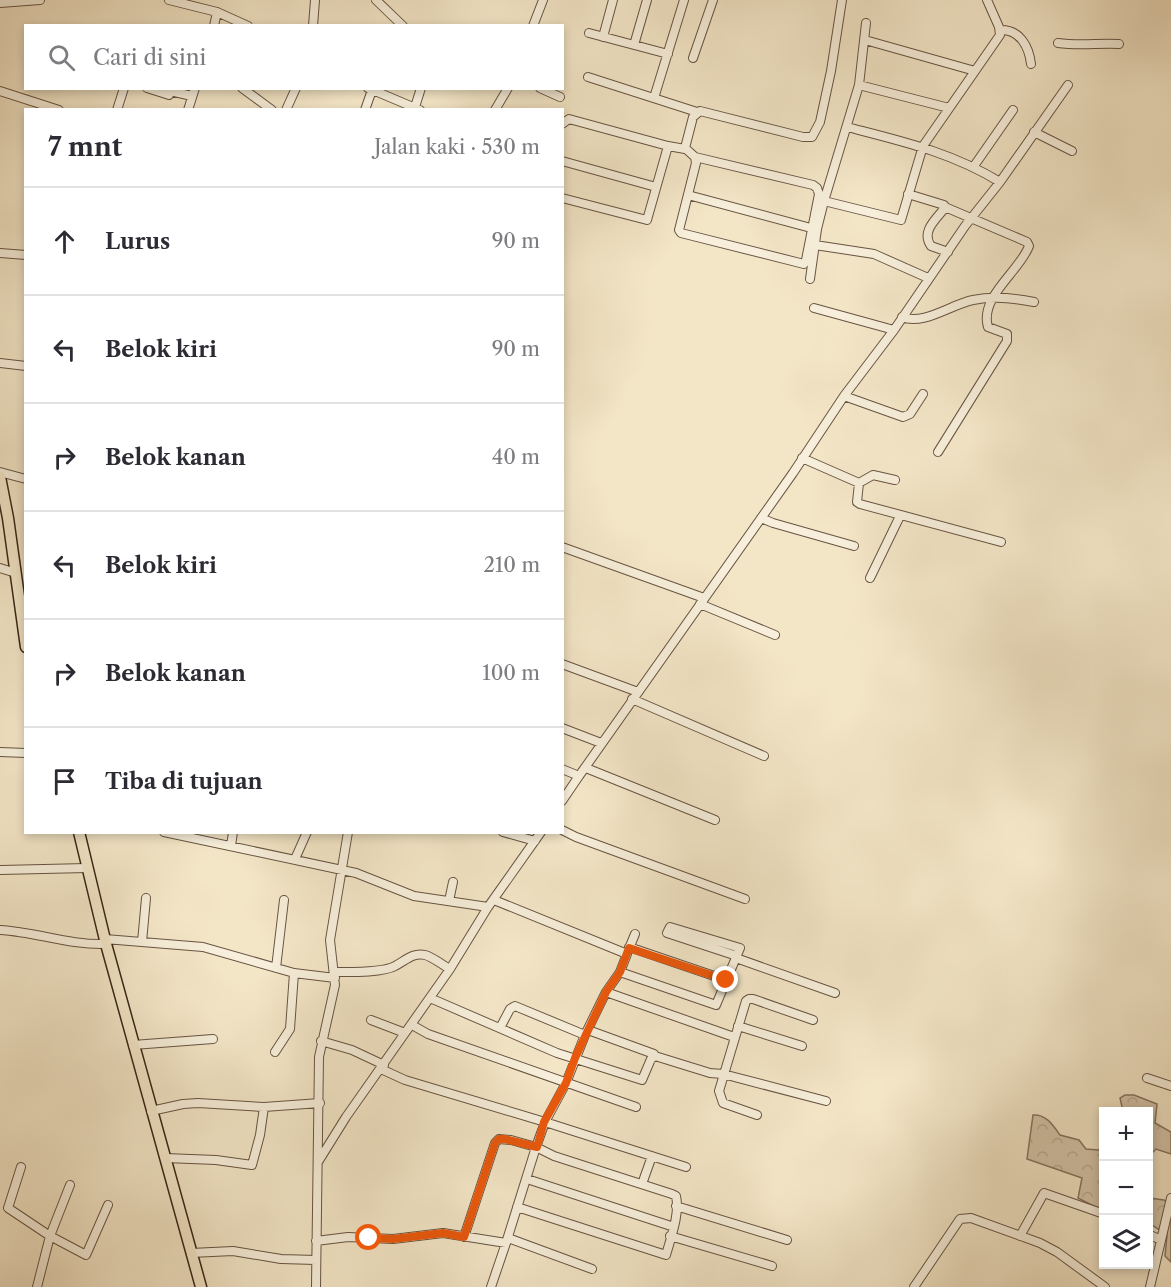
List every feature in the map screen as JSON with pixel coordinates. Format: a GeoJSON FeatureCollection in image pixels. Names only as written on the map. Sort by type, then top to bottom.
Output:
{"type":"FeatureCollection","features":[{"type":"Feature","properties":{"kind":"main road"},"geometry":{"type":"LineString","coordinates":[[0,477],[24,608]]}},
{"type":"Feature","properties":{"kind":"main road"},"geometry":{"type":"LineString","coordinates":[[79,834],[105,942],[201,1287]]}},
{"type":"Feature","properties":{"kind":"street"},"geometry":{"type":"LineString","coordinates":[[0,3],[40,0]]}},
{"type":"Feature","properties":{"kind":"street"},"geometry":{"type":"LineString","coordinates":[[169,0],[192,3],[244,24]]}},
{"type":"Feature","properties":{"kind":"street"},"geometry":{"type":"LineString","coordinates":[[313,24],[315,0]]}},
{"type":"Feature","properties":{"kind":"street"},"geometry":{"type":"LineString","coordinates":[[376,0],[401,24]]}},
{"type":"Feature","properties":{"kind":"street"},"geometry":{"type":"LineString","coordinates":[[534,24],[543,0]]}},
{"type":"Feature","properties":{"kind":"street"},"geometry":{"type":"LineString","coordinates":[[603,37],[614,0]]}},
{"type":"Feature","properties":{"kind":"street"},"geometry":{"type":"LineString","coordinates":[[634,45],[647,0]]}},
{"type":"Feature","properties":{"kind":"street"},"geometry":{"type":"LineString","coordinates":[[654,98],[684,0]]}},
{"type":"Feature","properties":{"kind":"street"},"geometry":{"type":"LineString","coordinates":[[693,58],[713,0]]}},
{"type":"Feature","properties":{"kind":"street"},"geometry":{"type":"LineString","coordinates":[[588,77],[698,112],[703,111],[802,137],[812,137],[820,122],[829,81],[842,0]]}},
{"type":"Feature","properties":{"kind":"street"},"geometry":{"type":"LineString","coordinates":[[824,201],[897,220],[903,218],[923,146],[1000,35],[987,0]]}},
{"type":"Feature","properties":{"kind":"street"},"geometry":{"type":"LineString","coordinates":[[214,24],[217,12]]}},
{"type":"Feature","properties":{"kind":"street"},"geometry":{"type":"LineString","coordinates":[[810,279],[814,245],[824,201],[859,85],[866,40],[866,23]]}},
{"type":"Feature","properties":{"kind":"street"},"geometry":{"type":"LineString","coordinates":[[1000,30],[1011,32],[1025,43],[1030,52],[1031,64]]}},
{"type":"Feature","properties":{"kind":"street"},"geometry":{"type":"LineString","coordinates":[[589,33],[668,54]]}},
{"type":"Feature","properties":{"kind":"street"},"geometry":{"type":"LineString","coordinates":[[866,40],[975,71]]}},
{"type":"Feature","properties":{"kind":"street"},"geometry":{"type":"LineString","coordinates":[[1058,43],[1079,46],[1093,43],[1119,44]]}},
{"type":"Feature","properties":{"kind":"street"},"geometry":{"type":"LineString","coordinates":[[859,85],[949,108]]}},
{"type":"Feature","properties":{"kind":"street"},"geometry":{"type":"LineString","coordinates":[[564,798],[844,396],[894,330],[928,278],[1068,86]]}},
{"type":"Feature","properties":{"kind":"street"},"geometry":{"type":"LineString","coordinates":[[118,108],[123,90]]}},
{"type":"Feature","properties":{"kind":"street"},"geometry":{"type":"LineString","coordinates":[[153,90],[169,95],[170,91],[193,92],[189,108]]}},
{"type":"Feature","properties":{"kind":"street"},"geometry":{"type":"LineString","coordinates":[[245,90],[269,108]]}},
{"type":"Feature","properties":{"kind":"street"},"geometry":{"type":"LineString","coordinates":[[287,108],[295,90]]}},
{"type":"Feature","properties":{"kind":"street"},"geometry":{"type":"LineString","coordinates":[[365,108],[370,90]]}},
{"type":"Feature","properties":{"kind":"street"},"geometry":{"type":"LineString","coordinates":[[372,90],[416,108],[420,90]]}},
{"type":"Feature","properties":{"kind":"street"},"geometry":{"type":"LineString","coordinates":[[496,108],[507,90]]}},
{"type":"Feature","properties":{"kind":"street"},"geometry":{"type":"LineString","coordinates":[[544,90],[560,97]]}},
{"type":"Feature","properties":{"kind":"street"},"geometry":{"type":"LineString","coordinates":[[0,91],[42,106]]}},
{"type":"Feature","properties":{"kind":"street"},"geometry":{"type":"LineString","coordinates":[[974,166],[1013,110]]}},
{"type":"Feature","properties":{"kind":"street"},"geometry":{"type":"LineString","coordinates":[[685,149],[693,117],[698,112]]}},
{"type":"Feature","properties":{"kind":"street"},"geometry":{"type":"LineString","coordinates":[[564,123],[569,119],[685,149],[695,157],[813,185],[819,194],[804,264],[687,237],[681,233],[679,230],[695,157]]}},
{"type":"Feature","properties":{"kind":"street"},"geometry":{"type":"LineString","coordinates":[[847,127],[923,146],[974,166],[1000,182]]}},
{"type":"Feature","properties":{"kind":"street"},"geometry":{"type":"LineString","coordinates":[[1034,132],[1072,151]]}},
{"type":"Feature","properties":{"kind":"street"},"geometry":{"type":"LineString","coordinates":[[564,199],[647,219],[668,146]]}},
{"type":"Feature","properties":{"kind":"street"},"geometry":{"type":"LineString","coordinates":[[564,162],[656,187]]}},
{"type":"Feature","properties":{"kind":"street"},"geometry":{"type":"LineString","coordinates":[[908,194],[945,207],[1027,242],[1029,245],[992,297],[988,327],[1007,334],[1007,341],[938,452]]}},
{"type":"Feature","properties":{"kind":"street"},"geometry":{"type":"LineString","coordinates":[[688,195],[811,228]]}},
{"type":"Feature","properties":{"kind":"street"},"geometry":{"type":"LineString","coordinates":[[945,207],[928,230],[927,239],[931,246],[948,252]]}},
{"type":"Feature","properties":{"kind":"street"},"geometry":{"type":"LineString","coordinates":[[814,245],[874,254],[928,278]]}},
{"type":"Feature","properties":{"kind":"street"},"geometry":{"type":"LineString","coordinates":[[0,253],[24,255]]}},
{"type":"Feature","properties":{"kind":"street"},"geometry":{"type":"LineString","coordinates":[[902,317],[909,320],[922,319],[971,300],[992,297],[1034,302]]}},
{"type":"Feature","properties":{"kind":"street"},"geometry":{"type":"LineString","coordinates":[[814,308],[894,330]]}},
{"type":"Feature","properties":{"kind":"street"},"geometry":{"type":"LineString","coordinates":[[0,363],[24,366]]}},
{"type":"Feature","properties":{"kind":"street"},"geometry":{"type":"LineString","coordinates":[[844,396],[903,417],[910,414],[923,394]]}},
{"type":"Feature","properties":{"kind":"street"},"geometry":{"type":"LineString","coordinates":[[802,458],[859,483]]}},
{"type":"Feature","properties":{"kind":"street"},"geometry":{"type":"LineString","coordinates":[[0,472],[24,478]]}},
{"type":"Feature","properties":{"kind":"street"},"geometry":{"type":"LineString","coordinates":[[859,483],[873,474],[895,480]]}},
{"type":"Feature","properties":{"kind":"street"},"geometry":{"type":"LineString","coordinates":[[859,483],[858,503],[1000,542]]}},
{"type":"Feature","properties":{"kind":"street"},"geometry":{"type":"LineString","coordinates":[[870,578],[900,516]]}},
{"type":"Feature","properties":{"kind":"street"},"geometry":{"type":"LineString","coordinates":[[761,518],[854,546]]}},
{"type":"Feature","properties":{"kind":"street"},"geometry":{"type":"LineString","coordinates":[[564,548],[702,601],[775,635]]}},
{"type":"Feature","properties":{"kind":"street"},"geometry":{"type":"LineString","coordinates":[[0,568],[16,573]]}},
{"type":"Feature","properties":{"kind":"street"},"geometry":{"type":"LineString","coordinates":[[564,665],[764,756]]}},
{"type":"Feature","properties":{"kind":"street"},"geometry":{"type":"LineString","coordinates":[[564,729],[601,743]]}},
{"type":"Feature","properties":{"kind":"street"},"geometry":{"type":"LineString","coordinates":[[0,752],[24,753]]}},
{"type":"Feature","properties":{"kind":"street"},"geometry":{"type":"LineString","coordinates":[[586,768],[715,820]]}},
{"type":"Feature","properties":{"kind":"street"},"geometry":{"type":"LineString","coordinates":[[564,770],[579,776]]}},
{"type":"Feature","properties":{"kind":"street"},"geometry":{"type":"LineString","coordinates":[[564,831],[745,899]]}},
{"type":"Feature","properties":{"kind":"street"},"geometry":{"type":"LineString","coordinates":[[174,834],[356,873],[414,896],[449,902],[491,904],[628,951],[726,980]]}},
{"type":"Feature","properties":{"kind":"street"},"geometry":{"type":"LineString","coordinates":[[231,846],[233,834]]}},
{"type":"Feature","properties":{"kind":"street"},"geometry":{"type":"LineString","coordinates":[[295,860],[306,834]]}},
{"type":"Feature","properties":{"kind":"street"},"geometry":{"type":"LineString","coordinates":[[316,1287],[319,1057],[335,985],[330,940],[342,870],[345,834]]}},
{"type":"Feature","properties":{"kind":"street"},"geometry":{"type":"LineString","coordinates":[[510,834],[535,841]]}},
{"type":"Feature","properties":{"kind":"street"},"geometry":{"type":"LineString","coordinates":[[318,1163],[346,1117],[412,1025],[450,969],[466,940],[540,834]]}},
{"type":"Feature","properties":{"kind":"street"},"geometry":{"type":"LineString","coordinates":[[0,870],[87,868]]}},
{"type":"Feature","properties":{"kind":"street"},"geometry":{"type":"LineString","coordinates":[[449,902],[453,882]]}},
{"type":"Feature","properties":{"kind":"street"},"geometry":{"type":"LineString","coordinates":[[142,942],[146,898]]}},
{"type":"Feature","properties":{"kind":"street"},"geometry":{"type":"LineString","coordinates":[[276,968],[284,900]]}},
{"type":"Feature","properties":{"kind":"street"},"geometry":{"type":"LineString","coordinates":[[620,972],[716,1005],[726,980],[736,957],[740,948],[670,927],[667,933],[736,957],[835,993]]}},
{"type":"Feature","properties":{"kind":"street"},"geometry":{"type":"LineString","coordinates":[[0,930],[61,942],[142,942],[202,947],[294,973],[334,975],[393,968],[418,955],[426,956],[450,969]]}},
{"type":"Feature","properties":{"kind":"street"},"geometry":{"type":"LineString","coordinates":[[491,1287],[544,1122],[566,1083],[575,1058],[606,992],[620,972],[635,934]]}},
{"type":"Feature","properties":{"kind":"street"},"geometry":{"type":"LineString","coordinates":[[275,1052],[291,1029],[294,973]]}},
{"type":"Feature","properties":{"kind":"street"},"geometry":{"type":"LineString","coordinates":[[606,992],[734,1037]]}},
{"type":"Feature","properties":{"kind":"street"},"geometry":{"type":"LineString","coordinates":[[430,998],[557,1053],[642,1080],[651,1059],[655,1056]]}},
{"type":"Feature","properties":{"kind":"street"},"geometry":{"type":"LineString","coordinates":[[758,1115],[723,1103],[719,1091],[746,1001],[751,998],[813,1020]]}},
{"type":"Feature","properties":{"kind":"street"},"geometry":{"type":"LineString","coordinates":[[500,1028],[510,1008],[515,1006],[586,1033],[651,1052],[655,1056],[710,1073],[723,1074],[826,1101]]}},
{"type":"Feature","properties":{"kind":"street"},"geometry":{"type":"LineString","coordinates":[[371,1020],[405,1033]]}},
{"type":"Feature","properties":{"kind":"street"},"geometry":{"type":"LineString","coordinates":[[412,1025],[428,1034],[636,1107]]}},
{"type":"Feature","properties":{"kind":"street"},"geometry":{"type":"LineString","coordinates":[[738,1026],[802,1046]]}},
{"type":"Feature","properties":{"kind":"street"},"geometry":{"type":"LineString","coordinates":[[134,1045],[213,1039]]}},
{"type":"Feature","properties":{"kind":"street"},"geometry":{"type":"LineString","coordinates":[[321,1041],[352,1050],[405,1080],[686,1167]]}},
{"type":"Feature","properties":{"kind":"street"},"geometry":{"type":"LineString","coordinates":[[1147,1078],[1171,1086]]}},
{"type":"Feature","properties":{"kind":"street"},"geometry":{"type":"LineString","coordinates":[[151,1111],[198,1103],[264,1107],[320,1103]]}},
{"type":"Feature","properties":{"kind":"street"},"geometry":{"type":"LineString","coordinates":[[165,1158],[216,1160],[252,1165],[264,1107]]}},
{"type":"Feature","properties":{"kind":"street"},"geometry":{"type":"LineString","coordinates":[[464,1237],[495,1143],[499,1139],[537,1147],[554,1156],[676,1196],[674,1227],[666,1255],[517,1207]]}},
{"type":"Feature","properties":{"kind":"street"},"geometry":{"type":"LineString","coordinates":[[642,1184],[652,1156]]}},
{"type":"Feature","properties":{"kind":"street"},"geometry":{"type":"LineString","coordinates":[[21,1167],[8,1209],[50,1236],[86,1255],[108,1205]]}},
{"type":"Feature","properties":{"kind":"street"},"geometry":{"type":"LineString","coordinates":[[527,1179],[674,1227]]}},
{"type":"Feature","properties":{"kind":"street"},"geometry":{"type":"LineString","coordinates":[[37,1287],[50,1236],[70,1185]]}},
{"type":"Feature","properties":{"kind":"street"},"geometry":{"type":"LineString","coordinates":[[1020,1236],[1044,1193],[1099,1212]]}},
{"type":"Feature","properties":{"kind":"street"},"geometry":{"type":"LineString","coordinates":[[1150,1287],[1171,1198]]}},
{"type":"Feature","properties":{"kind":"street"},"geometry":{"type":"LineString","coordinates":[[676,1206],[787,1240]]}},
{"type":"Feature","properties":{"kind":"street"},"geometry":{"type":"LineString","coordinates":[[914,1287],[961,1218],[971,1218],[1057,1252],[1105,1287]]}},
{"type":"Feature","properties":{"kind":"street"},"geometry":{"type":"LineString","coordinates":[[316,1241],[348,1237],[393,1239],[443,1233],[507,1240],[592,1269]]}},
{"type":"Feature","properties":{"kind":"street"},"geometry":{"type":"LineString","coordinates":[[670,1236],[772,1266]]}},
{"type":"Feature","properties":{"kind":"street"},"geometry":{"type":"LineString","coordinates":[[1153,1236],[1161,1240]]}},
{"type":"Feature","properties":{"kind":"street"},"geometry":{"type":"LineString","coordinates":[[191,1253],[233,1251],[281,1259],[316,1260]]}},
{"type":"Feature","properties":{"kind":"green space"},"geometry":{"type":"Polygon","coordinates":[[[1125,1095],[1134,1095],[1157,1104],[1155,1123],[1171,1132],[1171,1154],[1156,1149],[1153,1152],[1153,1107],[1122,1107],[1120,1098],[1125,1095]]]}},
{"type":"Feature","properties":{"kind":"green space"},"geometry":{"type":"Polygon","coordinates":[[[1033,1115],[1042,1116],[1060,1135],[1079,1140],[1086,1149],[1099,1150],[1099,1209],[1078,1198],[1082,1178],[1027,1159],[1033,1115]]]}},
{"type":"Feature","properties":{"kind":"green space"},"geometry":{"type":"Polygon","coordinates":[[[1153,1199],[1164,1200],[1171,1206],[1171,1262],[1165,1256],[1167,1235],[1153,1226],[1153,1199]]]}},
{"type":"Feature","properties":{"kind":"route"},"geometry":{"type":"LineString","coordinates":[[369,1238],[416,1238],[443,1233],[464,1237],[495,1143],[499,1139],[504,1139],[537,1147],[544,1122],[566,1083],[575,1058],[606,992],[620,972],[629,948],[726,980]]}}]}
